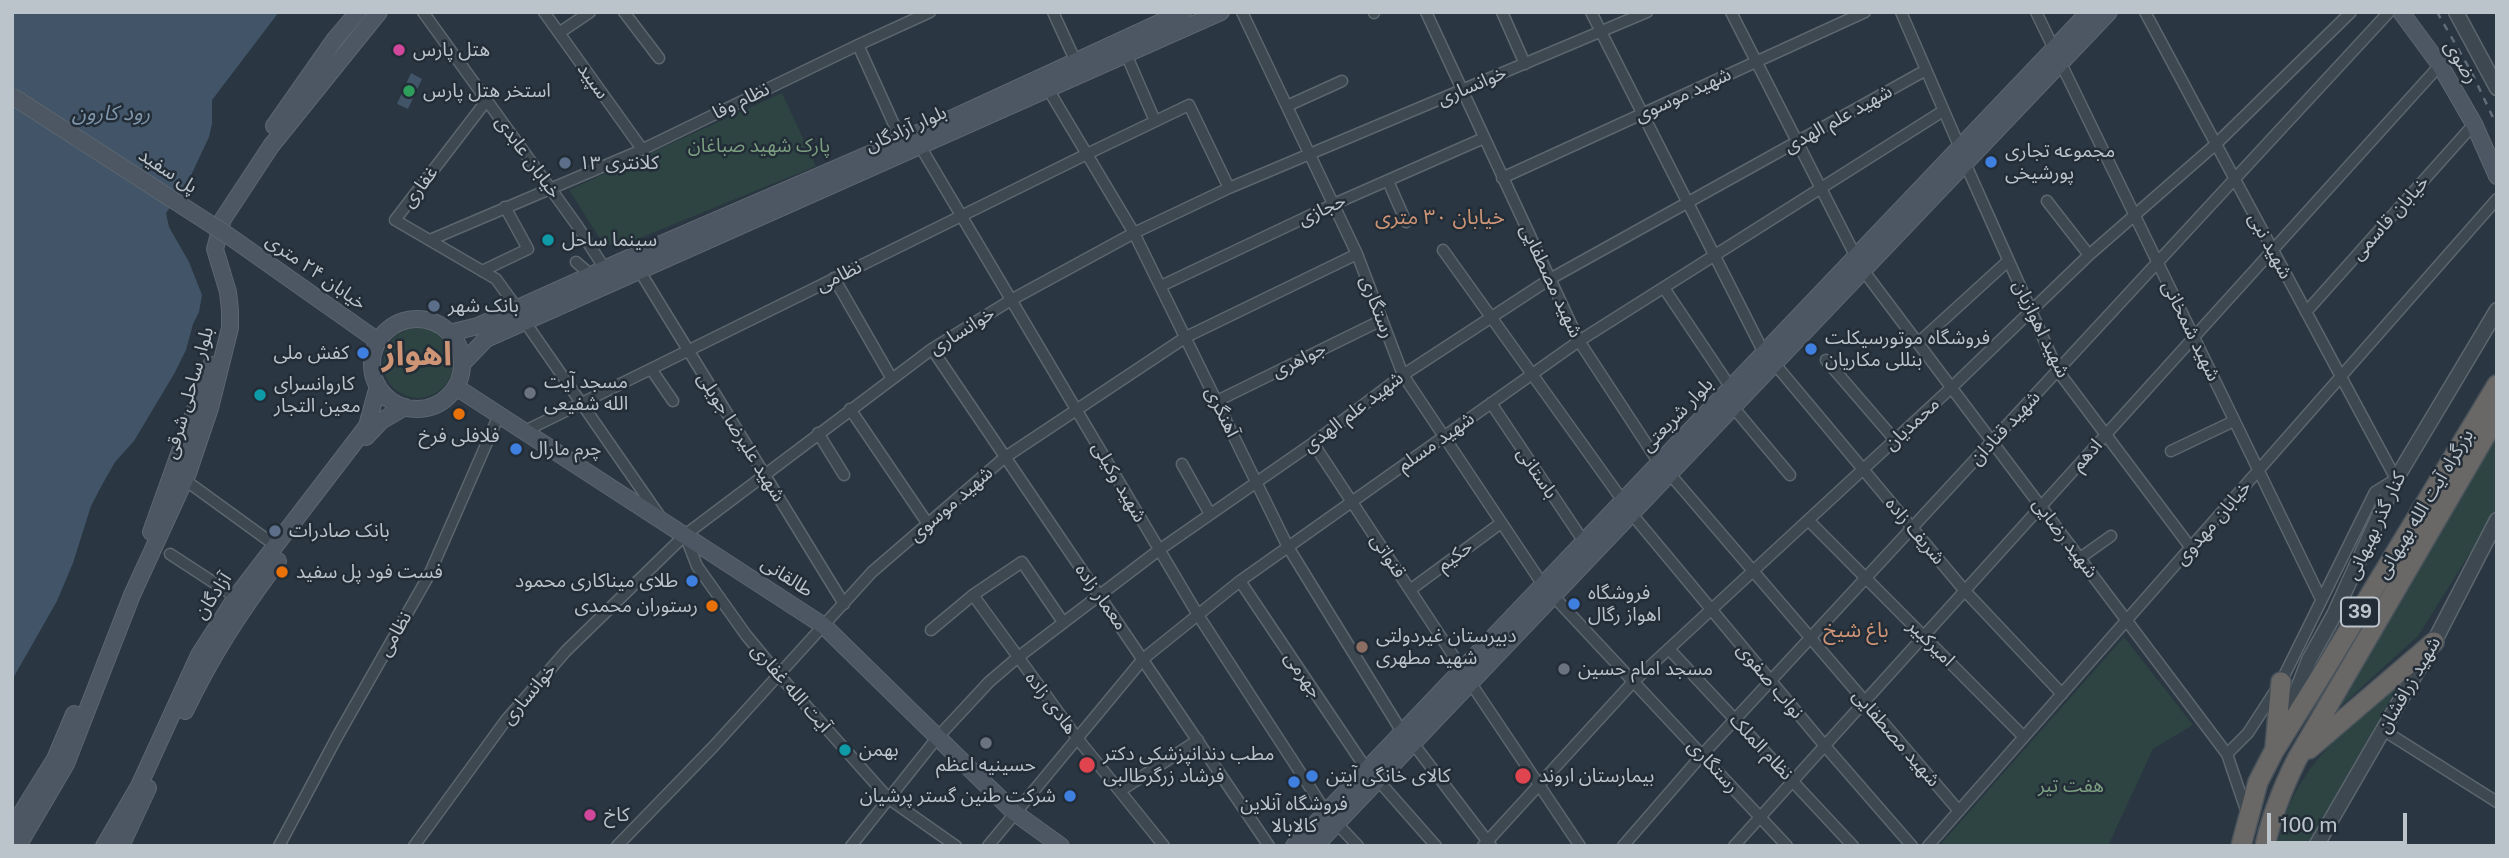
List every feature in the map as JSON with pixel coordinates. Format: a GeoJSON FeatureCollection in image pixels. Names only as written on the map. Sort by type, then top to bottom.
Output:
{"type":"FeatureCollection","features":[{"type":"Feature","properties":{"kind":"highway","name":"بزرگراه آیت الله بهبهانی"},"geometry":{"type":"LineString","coordinates":[[2241,846],[2258,782],[2274,751],[2497,385]]}},
{"type":"Feature","properties":{"kind":"highway","name":"بزرگراه آیت الله بهبهانی"},"geometry":{"type":"LineString","coordinates":[[2265,846],[2282,790],[2297,759],[2497,416]]}},
{"type":"Feature","properties":{"kind":"highway"},"geometry":{"type":"LineString","coordinates":[[2297,759],[2434,642]]}},
{"type":"Feature","properties":{"kind":"highway"},"geometry":{"type":"LineString","coordinates":[[2274,751],[2281,682]]}},
{"type":"Feature","properties":{"kind":"main road","name":"بلوار ساحلی شرقی"},"geometry":{"type":"LineString","coordinates":[[12,828],[37,792],[66,735],[122,591],[155,523],[212,362],[224,310],[211,263],[211,235],[232,192],[264,141],[321,58],[358,12]]}},
{"type":"Feature","properties":{"kind":"main road","name":"بلوار ساحلی شرقی"},"geometry":{"type":"LineString","coordinates":[[18,846],[66,764],[132,595],[185,480],[210,408],[230,328],[228,292],[215,249],[223,219],[271,146],[379,12]]}},
{"type":"Feature","properties":{"kind":"main road","name":"بلوار آزادگان"},"geometry":{"type":"LineString","coordinates":[[462,364],[486,340],[521,315],[598,272],[955,117],[1182,12]]}},
{"type":"Feature","properties":{"kind":"main road","name":"بلوار آزادگان"},"geometry":{"type":"LineString","coordinates":[[449,333],[521,315],[639,270],[1221,12]]}},
{"type":"Feature","properties":{"kind":"main road","name":"بلوار شریعتی"},"geometry":{"type":"LineString","coordinates":[[2057,56],[2089,12]]}},
{"type":"Feature","properties":{"kind":"main road","name":"بلوار شریعتی"},"geometry":{"type":"LineString","coordinates":[[1664,468],[1733,407],[1769,358],[2057,56],[2109,12]]}},
{"type":"Feature","properties":{"kind":"main road","name":"رضوی"},"geometry":{"type":"LineString","coordinates":[[2401,12],[2440,65],[2474,124],[2497,176]]}},
{"type":"Feature","properties":{"kind":"main road","name":"پل سفید"},"geometry":{"type":"LineString","coordinates":[[12,96],[229,236]]}},
{"type":"Feature","properties":{"kind":"main road","name":"خیابان ۲۴ متری"},"geometry":{"type":"LineString","coordinates":[[229,236],[378,341]]}},
{"type":"Feature","properties":{"kind":"main road"},"geometry":{"type":"LineString","coordinates":[[406,321],[429,321],[449,333],[460,353],[462,364],[456,387],[439,403],[417,409],[405,407],[385,395],[378,386],[372,364],[378,341],[385,332],[406,321]]}},
{"type":"Feature","properties":{"kind":"main road","name":"بلوار شریعتی"},"geometry":{"type":"LineString","coordinates":[[1294,846],[1331,818],[1664,468],[1731,388],[1769,358]]}},
{"type":"Feature","properties":{"kind":"main road","name":"آزادگان"},"geometry":{"type":"LineString","coordinates":[[104,846],[139,786],[199,655],[236,597],[314,492],[368,426],[378,386]]}},
{"type":"Feature","properties":{"kind":"main road","name":"طالقانی"},"geometry":{"type":"LineString","coordinates":[[456,387],[824,626],[1015,813],[1061,846]]}},
{"type":"Feature","properties":{"kind":"main road","name":"آزادگان"},"geometry":{"type":"LineString","coordinates":[[121,846],[208,662],[234,619],[372,429],[405,407]]}},
{"type":"Feature","properties":{"kind":"main road","name":"بلوار شریعتی"},"geometry":{"type":"LineString","coordinates":[[1548,590],[1584,542],[1627,507]]}},
{"type":"Feature","properties":{"kind":"main road","name":"بلوار شریعتی"},"geometry":{"type":"LineString","coordinates":[[1315,846],[1331,818]]}},
{"type":"Feature","properties":{"kind":"street","name":"خیابان عابدی"},"geometry":{"type":"LineString","coordinates":[[423,12],[550,188],[598,272]]}},
{"type":"Feature","properties":{"kind":"street","name":"سپید"},"geometry":{"type":"LineString","coordinates":[[544,12],[642,149]]}},
{"type":"Feature","properties":{"kind":"street"},"geometry":{"type":"LineString","coordinates":[[559,33],[590,12]]}},
{"type":"Feature","properties":{"kind":"street"},"geometry":{"type":"LineString","coordinates":[[624,12],[659,58]]}},
{"type":"Feature","properties":{"kind":"street","name":"نظام وفا"},"geometry":{"type":"LineString","coordinates":[[430,240],[596,171],[858,45],[906,17],[930,12]]}},
{"type":"Feature","properties":{"kind":"street"},"geometry":{"type":"LineString","coordinates":[[1053,12],[1074,60]]}},
{"type":"Feature","properties":{"kind":"street","name":"رستگاری"},"geometry":{"type":"LineString","coordinates":[[1242,12],[1357,254],[1403,375],[1443,437],[1548,590],[1787,846]]}},
{"type":"Feature","properties":{"kind":"street","name":"شهید مصطفایی"},"geometry":{"type":"LineString","coordinates":[[1426,12],[1579,341],[1664,468],[1959,811]]}},
{"type":"Feature","properties":{"kind":"street"},"geometry":{"type":"LineString","coordinates":[[1502,12],[1525,64]]}},
{"type":"Feature","properties":{"kind":"street","name":"شریف زاده"},"geometry":{"type":"LineString","coordinates":[[1591,12],[1769,358],[1965,591],[2062,694]]}},
{"type":"Feature","properties":{"kind":"street","name":"خوانساری"},"geometry":{"type":"LineString","coordinates":[[414,846],[506,720],[566,651],[685,535],[932,349],[1011,300],[1134,233],[1229,188],[1647,12]]}},
{"type":"Feature","properties":{"kind":"street","name":"شهید رضایی"},"geometry":{"type":"LineString","coordinates":[[1731,12],[1859,264],[2227,754],[2248,816]]}},
{"type":"Feature","properties":{"kind":"street","name":"شهید موسوی"},"geometry":{"type":"LineString","coordinates":[[1502,178],[1865,12]]}},
{"type":"Feature","properties":{"kind":"street","name":"شهید اهوازیان"},"geometry":{"type":"LineString","coordinates":[[1901,12],[2058,371],[2191,548]]}},
{"type":"Feature","properties":{"kind":"street","name":"شهید شمخانی"},"geometry":{"type":"LineString","coordinates":[[2036,12],[2321,599]]}},
{"type":"Feature","properties":{"kind":"street","name":"شهید نبی"},"geometry":{"type":"LineString","coordinates":[[2145,12],[2396,479]]}},
{"type":"Feature","properties":{"kind":"street","name":"محمدیان"},"geometry":{"type":"LineString","coordinates":[[1487,844],[1634,681],[1951,388],[2089,255],[2216,144],[2351,12]]}},
{"type":"Feature","properties":{"kind":"street","name":"شهید قنادان"},"geometry":{"type":"LineString","coordinates":[[1623,846],[1702,755],[2389,12]]}},
{"type":"Feature","properties":{"kind":"street"},"geometry":{"type":"LineString","coordinates":[[2456,12],[2497,86]]}},
{"type":"Feature","properties":{"kind":"street"},"geometry":{"type":"LineString","coordinates":[[858,45],[901,139]]}},
{"type":"Feature","properties":{"kind":"street"},"geometry":{"type":"LineString","coordinates":[[1126,54],[1155,121]]}},
{"type":"Feature","properties":{"kind":"street","name":"ادهم"},"geometry":{"type":"LineString","coordinates":[[1734,846],[2440,65]]}},
{"type":"Feature","properties":{"kind":"street","name":"شهید علم الهدی"},"geometry":{"type":"LineString","coordinates":[[852,845],[937,738],[989,682],[1159,550],[1313,443],[1403,375],[1550,279],[1926,70]]}},
{"type":"Feature","properties":{"kind":"street"},"geometry":{"type":"LineString","coordinates":[[1287,106],[1342,81]]}},
{"type":"Feature","properties":{"kind":"street","name":"آهنگری"},"geometry":{"type":"LineString","coordinates":[[1048,89],[1134,233],[1288,547],[1407,737],[1487,844]]}},
{"type":"Feature","properties":{"kind":"street","name":"غفاری"},"geometry":{"type":"LineString","coordinates":[[486,100],[395,220],[496,279],[521,315]]}},
{"type":"Feature","properties":{"kind":"street","name":"نظامی"},"geometry":{"type":"LineString","coordinates":[[525,431],[1189,105],[1229,188]]}},
{"type":"Feature","properties":{"kind":"street","name":"شهید مسلم"},"geometry":{"type":"LineString","coordinates":[[988,846],[1143,659],[1240,581],[1579,341],[1943,111]]}},
{"type":"Feature","properties":{"kind":"street","name":"خیابان قاسمی"},"geometry":{"type":"LineString","coordinates":[[2306,312],[2474,124]]}},
{"type":"Feature","properties":{"kind":"street","name":"حجازی"},"geometry":{"type":"LineString","coordinates":[[1161,286],[1334,204],[1484,138]]}},
{"type":"Feature","properties":{"kind":"street","name":"شهید وکیلی"},"geometry":{"type":"LineString","coordinates":[[920,146],[1198,615],[1331,818],[1358,846]]}},
{"type":"Feature","properties":{"kind":"street"},"geometry":{"type":"LineString","coordinates":[[1388,181],[1406,222]]}},
{"type":"Feature","properties":{"kind":"street","name":"خیابان مهدوی"},"geometry":{"type":"LineString","coordinates":[[1928,846],[2497,200]]}},
{"type":"Feature","properties":{"kind":"street"},"geometry":{"type":"LineString","coordinates":[[2046,201],[2089,255]]}},
{"type":"Feature","properties":{"kind":"street"},"geometry":{"type":"LineString","coordinates":[[482,271],[528,249],[506,207]]}},
{"type":"Feature","properties":{"kind":"street","name":"نواب صفوی"},"geometry":{"type":"LineString","coordinates":[[1443,250],[1627,507],[1825,746],[1912,846]]}},
{"type":"Feature","properties":{"kind":"street","name":"شهید موسوی"},"geometry":{"type":"LineString","coordinates":[[617,846],[713,747],[872,572],[1004,458],[1186,337],[1357,254]]}},
{"type":"Feature","properties":{"kind":"street"},"geometry":{"type":"LineString","coordinates":[[1918,343],[2008,261]]}},
{"type":"Feature","properties":{"kind":"street"},"geometry":{"type":"LineString","coordinates":[[576,262],[598,272]]}},
{"type":"Feature","properties":{"kind":"street","name":"شهید علیرضا جویلی"},"geometry":{"type":"LineString","coordinates":[[639,270],[844,604]]}},
{"type":"Feature","properties":{"kind":"street"},"geometry":{"type":"LineString","coordinates":[[834,278],[892,379]]}},
{"type":"Feature","properties":{"kind":"street"},"geometry":{"type":"LineString","coordinates":[[1664,288],[1731,388]]}},
{"type":"Feature","properties":{"kind":"street","name":"کنار گذر بهبهانی"},"geometry":{"type":"LineString","coordinates":[[2274,751],[2309,660],[2334,615],[2396,479],[2497,310]]}},
{"type":"Feature","properties":{"kind":"street"},"geometry":{"type":"LineString","coordinates":[[521,315],[662,520]]}},
{"type":"Feature","properties":{"kind":"street","name":"جواهری"},"geometry":{"type":"LineString","coordinates":[[1217,401],[1382,320]]}},
{"type":"Feature","properties":{"kind":"street","name":"معمار زاده"},"geometry":{"type":"LineString","coordinates":[[932,349],[1269,846]]}},
{"type":"Feature","properties":{"kind":"street"},"geometry":{"type":"LineString","coordinates":[[1826,360],[1895,440]]}},
{"type":"Feature","properties":{"kind":"street"},"geometry":{"type":"LineString","coordinates":[[651,369],[673,401]]}},
{"type":"Feature","properties":{"kind":"street","name":"باستانی"},"geometry":{"type":"LineString","coordinates":[[1491,403],[1584,542]]}},
{"type":"Feature","properties":{"kind":"street"},"geometry":{"type":"LineString","coordinates":[[1733,407],[1790,475]]}},
{"type":"Feature","properties":{"kind":"street"},"geometry":{"type":"LineString","coordinates":[[850,409],[928,524]]}},
{"type":"Feature","properties":{"kind":"street","name":"نظامی"},"geometry":{"type":"LineString","coordinates":[[279,846],[429,575],[499,415]]}},
{"type":"Feature","properties":{"kind":"street"},"geometry":{"type":"LineString","coordinates":[[2171,451],[2234,421]]}},
{"type":"Feature","properties":{"kind":"street"},"geometry":{"type":"LineString","coordinates":[[818,433],[845,475]]}},
{"type":"Feature","properties":{"kind":"street","name":"قنواتی"},"geometry":{"type":"LineString","coordinates":[[1313,443],[1580,846]]}},
{"type":"Feature","properties":{"kind":"street"},"geometry":{"type":"LineString","coordinates":[[1182,464],[1210,514]]}},
{"type":"Feature","properties":{"kind":"street"},"geometry":{"type":"LineString","coordinates":[[2227,754],[2248,733],[2281,682],[2375,492],[2396,479]]}},
{"type":"Feature","properties":{"kind":"street"},"geometry":{"type":"LineString","coordinates":[[185,480],[276,546]]}},
{"type":"Feature","properties":{"kind":"street","name":"امیرکبیر"},"geometry":{"type":"LineString","coordinates":[[1808,520],[2024,737]]}},
{"type":"Feature","properties":{"kind":"street","name":"شهید زرافشان"},"geometry":{"type":"LineString","coordinates":[[2316,846],[2434,642],[2497,520]]}},
{"type":"Feature","properties":{"kind":"street","name":"حکیم"},"geometry":{"type":"LineString","coordinates":[[1410,590],[1501,523]]}},
{"type":"Feature","properties":{"kind":"street","name":"آیت الله غفاری"},"geometry":{"type":"LineString","coordinates":[[685,535],[697,566],[746,635],[779,675],[889,799],[956,846]]}},
{"type":"Feature","properties":{"kind":"street"},"geometry":{"type":"LineString","coordinates":[[2080,558],[2111,536]]}},
{"type":"Feature","properties":{"kind":"street"},"geometry":{"type":"LineString","coordinates":[[170,554],[236,597]]}},
{"type":"Feature","properties":{"kind":"street"},"geometry":{"type":"LineString","coordinates":[[931,630],[973,595],[1022,562],[1063,622]]}},
{"type":"Feature","properties":{"kind":"street","name":"جهرمی"},"geometry":{"type":"LineString","coordinates":[[1240,581],[1372,775],[1436,846]]}},
{"type":"Feature","properties":{"kind":"street","name":"هادی زاده"},"geometry":{"type":"LineString","coordinates":[[973,595],[1077,738],[1164,846]]}},
{"type":"Feature","properties":{"kind":"street","name":"نظام الملک"},"geometry":{"type":"LineString","coordinates":[[1668,649],[1853,846]]}},
{"type":"Feature","properties":{"kind":"street"},"geometry":{"type":"LineString","coordinates":[[2383,730],[2497,802]]}},
{"type":"Feature","properties":{"kind":"street"},"geometry":{"type":"LineString","coordinates":[[1120,791],[1198,740]]}},
{"type":"Feature","properties":{"kind":"green space","name":"پارک شهید صباغان"},"geometry":{"type":"Polygon","coordinates":[[[782,93],[816,166],[616,248],[601,240],[569,190],[782,93]]]}},
{"type":"Feature","properties":{"kind":"green space"},"geometry":{"type":"Polygon","coordinates":[[[418,328],[443,338],[453,363],[443,388],[418,398],[393,388],[383,363],[393,338],[418,328]]]}},
{"type":"Feature","properties":{"kind":"green space"},"geometry":{"type":"Polygon","coordinates":[[[2497,435],[2497,510],[2418,636],[2328,718],[2497,435]]]}},
{"type":"Feature","properties":{"kind":"green space","name":"هفت تیر"},"geometry":{"type":"Polygon","coordinates":[[[2124,637],[2193,725],[2153,749],[2108,846],[1939,846],[2124,637]]]}},
{"type":"Feature","properties":{"kind":"green space"},"geometry":{"type":"Polygon","coordinates":[[[2406,672],[2307,846],[2278,846],[2284,818],[2309,770],[2346,729],[2406,672]]]}},
{"type":"Feature","properties":{"kind":"water","name":"رود کارون"},"geometry":{"type":"Polygon","coordinates":[[[12,12],[279,12],[212,100],[209,137],[186,186],[166,213],[169,227],[189,262],[202,295],[186,350],[134,441],[115,462],[102,485],[91,506],[73,563],[57,601],[12,680],[12,12]]]}},
{"type":"Feature","properties":{"kind":"water","name":"استخر هتل پارس"},"geometry":{"type":"Polygon","coordinates":[[[411,73],[422,79],[408,109],[397,104],[411,73]]]}},
{"type":"Feature","properties":{"kind":"railway"},"geometry":{"type":"LineString","coordinates":[[2437,12],[2472,73],[2497,126]]}},
{"type":"Feature","properties":{"kind":"place","name":"هتل پارس"},"geometry":{"type":"Point","coordinates":[399,50]}},
{"type":"Feature","properties":{"kind":"place","name":"استخر هتل پارس"},"geometry":{"type":"Point","coordinates":[409,91]}},
{"type":"Feature","properties":{"kind":"place","name":"مجموعه تجاری پورشیخی"},"geometry":{"type":"Point","coordinates":[1991,162]}},
{"type":"Feature","properties":{"kind":"place","name":"کلانتری ۱۳"},"geometry":{"type":"Point","coordinates":[565,163]}},
{"type":"Feature","properties":{"kind":"place","name":"سینما ساحل"},"geometry":{"type":"Point","coordinates":[548,240]}},
{"type":"Feature","properties":{"kind":"place","name":"بانک شهر"},"geometry":{"type":"Point","coordinates":[434,306]}},
{"type":"Feature","properties":{"kind":"place","name":"فروشگاه موتورسیکلت بنللی مکاریان"},"geometry":{"type":"Point","coordinates":[1811,349]}},
{"type":"Feature","properties":{"kind":"place","name":"کفش ملی"},"geometry":{"type":"Point","coordinates":[363,353]}},
{"type":"Feature","properties":{"kind":"place","name":"مسجد آیت الله شفیعی"},"geometry":{"type":"Point","coordinates":[530,393]}},
{"type":"Feature","properties":{"kind":"place","name":"کاروانسرای معین التجار"},"geometry":{"type":"Point","coordinates":[260,395]}},
{"type":"Feature","properties":{"kind":"place","name":"فلافلی فرخ"},"geometry":{"type":"Point","coordinates":[459,414]}},
{"type":"Feature","properties":{"kind":"place","name":"چرم مارال"},"geometry":{"type":"Point","coordinates":[516,449]}},
{"type":"Feature","properties":{"kind":"place","name":"بانک صادرات"},"geometry":{"type":"Point","coordinates":[275,531]}},
{"type":"Feature","properties":{"kind":"place","name":"فست فود پل سفید"},"geometry":{"type":"Point","coordinates":[282,572]}},
{"type":"Feature","properties":{"kind":"place","name":"طلای میناکاری محمود"},"geometry":{"type":"Point","coordinates":[692,581]}},
{"type":"Feature","properties":{"kind":"place","name":"فروشگاه اهواز رگال"},"geometry":{"type":"Point","coordinates":[1574,604]}},
{"type":"Feature","properties":{"kind":"place","name":"رستوران محمدی"},"geometry":{"type":"Point","coordinates":[712,606]}},
{"type":"Feature","properties":{"kind":"place","name":"دبیرستان غیردولتی شهید مطهری"},"geometry":{"type":"Point","coordinates":[1362,647]}},
{"type":"Feature","properties":{"kind":"place","name":"مسجد امام حسین"},"geometry":{"type":"Point","coordinates":[1564,669]}},
{"type":"Feature","properties":{"kind":"place","name":"حسینیه اعظم"},"geometry":{"type":"Point","coordinates":[986,743]}},
{"type":"Feature","properties":{"kind":"place","name":"بهمن"},"geometry":{"type":"Point","coordinates":[845,750]}},
{"type":"Feature","properties":{"kind":"place","name":"مطب دندانپزشکی دکتر فرشاد زرگرطالبی"},"geometry":{"type":"Point","coordinates":[1087,765]}},
{"type":"Feature","properties":{"kind":"place","name":"کالای خانگی آیتن"},"geometry":{"type":"Point","coordinates":[1312,776]}},
{"type":"Feature","properties":{"kind":"place","name":"بیمارستان اروند"},"geometry":{"type":"Point","coordinates":[1523,776]}},
{"type":"Feature","properties":{"kind":"place","name":"فروشگاه آنلاین کالابالا"},"geometry":{"type":"Point","coordinates":[1294,782]}},
{"type":"Feature","properties":{"kind":"place","name":"شرکت طنین گستر پرشیان"},"geometry":{"type":"Point","coordinates":[1070,796]}},
{"type":"Feature","properties":{"kind":"place","name":"کاخ"},"geometry":{"type":"Point","coordinates":[590,815]}},
{"type":"Feature","properties":{"kind":"district","name":"خیابان ۳۰ متری"},"geometry":{"type":"Point","coordinates":[1440,218]}},
{"type":"Feature","properties":{"kind":"district","name":"اهواز"},"geometry":{"type":"Point","coordinates":[417,355]}},
{"type":"Feature","properties":{"kind":"district","name":"باغ شیخ"},"geometry":{"type":"Point","coordinates":[1856,631]}}]}
